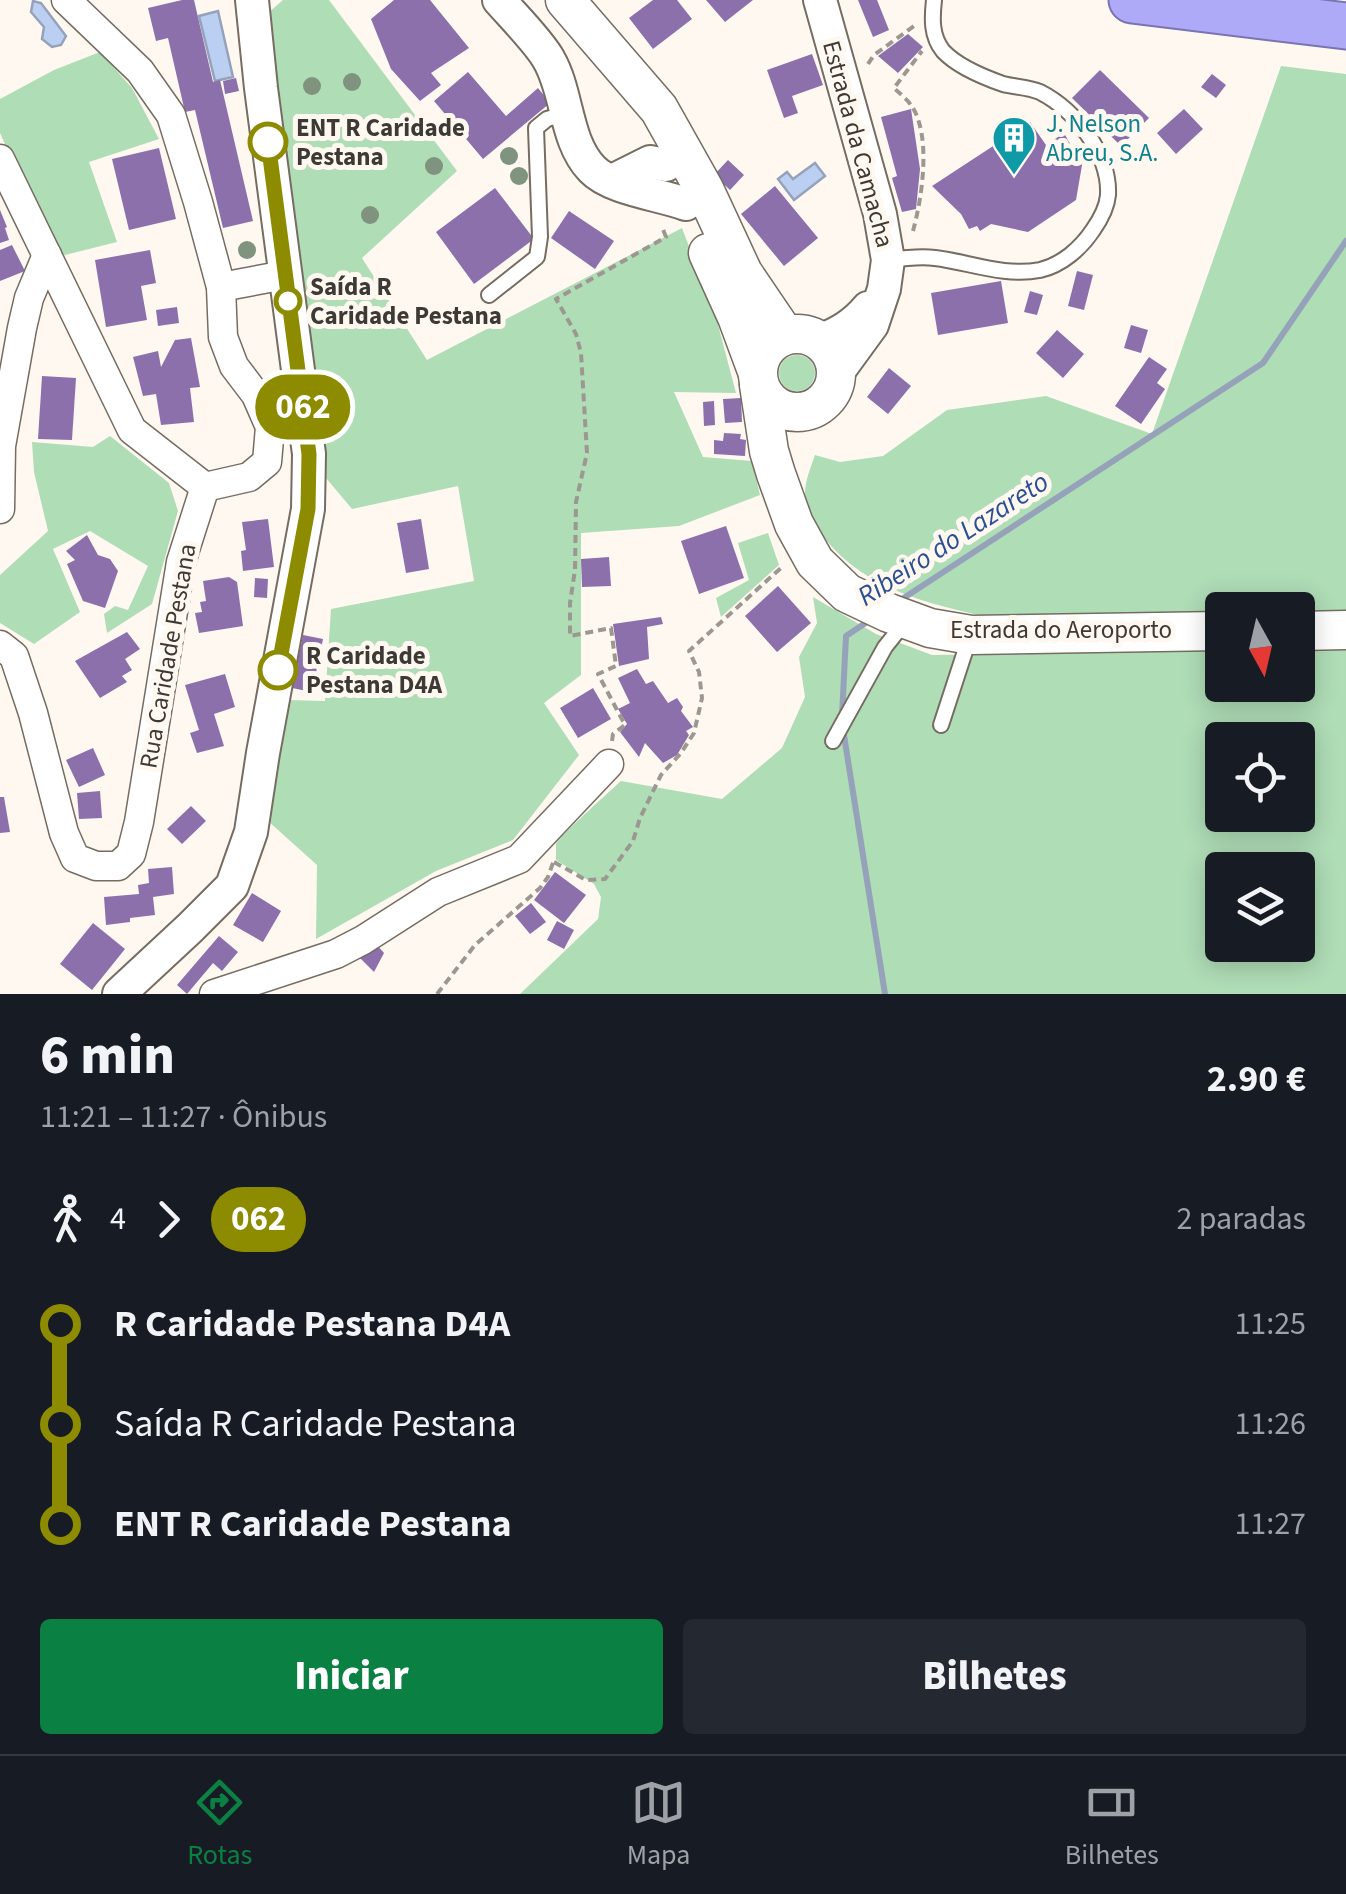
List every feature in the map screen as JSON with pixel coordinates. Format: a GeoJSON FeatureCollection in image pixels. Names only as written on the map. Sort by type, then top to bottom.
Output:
{"type":"FeatureCollection","features":[{"type":"Feature","properties":{"kind":"highway"},"geometry":{"type":"LineString","coordinates":[[1132,0],[1346,26]]}},
{"type":"Feature","properties":{"kind":"main road","name":"Estrada do Aeroporto"},"geometry":{"type":"LineString","coordinates":[[565,0],[659,109],[695,196],[758,378],[770,451],[794,524],[816,562],[847,593],[930,628],[970,635],[1205,631]]}},
{"type":"Feature","properties":{"kind":"main road","name":"Estrada do Aeroporto"},"geometry":{"type":"LineString","coordinates":[[607,47],[666,165],[695,196],[744,273],[814,350]]}},
{"type":"Feature","properties":{"kind":"main road"},"geometry":{"type":"LineString","coordinates":[[774,340],[814,350],[834,385],[827,398],[816,407],[794,414],[765,397],[758,378],[760,358],[774,340]]}},
{"type":"Feature","properties":{"kind":"main road"},"geometry":{"type":"LineString","coordinates":[[784,493],[794,414]]}},
{"type":"Feature","properties":{"kind":"main road"},"geometry":{"type":"LineString","coordinates":[[1315,631],[1346,630]]}},
{"type":"Feature","properties":{"kind":"street"},"geometry":{"type":"LineString","coordinates":[[0,159],[132,430],[205,488],[249,478],[266,462],[270,427],[256,396],[234,366],[223,337],[221,287],[170,115],[140,70],[66,0]]}},
{"type":"Feature","properties":{"kind":"street"},"geometry":{"type":"LineString","coordinates":[[119,994],[232,886],[251,832],[308,509],[309,454],[252,0]]}},
{"type":"Feature","properties":{"kind":"street"},"geometry":{"type":"LineString","coordinates":[[499,0],[550,60],[576,144],[592,170],[630,190],[695,196]]}},
{"type":"Feature","properties":{"kind":"street","name":"Estrada da Camacha"},"geometry":{"type":"LineString","coordinates":[[820,0],[880,214],[886,275]]}},
{"type":"Feature","properties":{"kind":"street"},"geometry":{"type":"LineString","coordinates":[[612,181],[650,162],[666,165]]}},
{"type":"Feature","properties":{"kind":"street"},"geometry":{"type":"LineString","coordinates":[[0,508],[2,446],[22,328],[29,298],[47,255]]}},
{"type":"Feature","properties":{"kind":"street"},"geometry":{"type":"LineString","coordinates":[[221,287],[285,275]]}},
{"type":"Feature","properties":{"kind":"street"},"geometry":{"type":"LineString","coordinates":[[814,350],[872,325],[886,275]]}},
{"type":"Feature","properties":{"kind":"street","name":"Rua Caridade Pestana"},"geometry":{"type":"LineString","coordinates":[[0,645],[14,656],[64,833],[75,858],[96,866],[118,866],[131,854],[139,822],[181,562],[205,488]]}},
{"type":"Feature","properties":{"kind":"street"},"geometry":{"type":"LineString","coordinates":[[214,994],[336,954],[438,892],[519,859],[544,863],[609,764]]}},
{"type":"Feature","properties":{"kind":"lane"},"geometry":{"type":"LineString","coordinates":[[886,275],[932,258],[1016,272],[1042,270],[1063,262],[1088,237],[1108,198],[1100,158],[1088,136],[1060,104],[1035,90],[1003,84],[958,64],[943,50],[934,35],[934,0]]}},
{"type":"Feature","properties":{"kind":"lane"},"geometry":{"type":"LineString","coordinates":[[489,295],[537,257],[540,237],[536,128],[547,119],[568,113]]}},
{"type":"Feature","properties":{"kind":"lane"},"geometry":{"type":"LineString","coordinates":[[833,741],[885,647],[887,612]]}},
{"type":"Feature","properties":{"kind":"lane"},"geometry":{"type":"LineString","coordinates":[[941,726],[970,635]]}},
{"type":"Feature","properties":{"kind":"path"},"geometry":{"type":"LineString","coordinates":[[854,70],[870,63],[874,55],[910,28]]}},
{"type":"Feature","properties":{"kind":"path"},"geometry":{"type":"LineString","coordinates":[[912,234],[922,200],[924,154],[912,106],[894,88],[927,44]]}},
{"type":"Feature","properties":{"kind":"path"},"geometry":{"type":"LineString","coordinates":[[598,674],[616,666],[611,628],[570,636],[576,502],[587,453],[581,353],[576,334],[556,299],[666,237]]}},
{"type":"Feature","properties":{"kind":"path"},"geometry":{"type":"LineString","coordinates":[[437,994],[476,945],[540,888],[544,863],[586,880],[605,878],[619,861],[633,841],[661,775],[694,732],[702,698],[699,672],[688,651],[784,566]]}},
{"type":"Feature","properties":{"kind":"green space"},"geometry":{"type":"Polygon","coordinates":[[[283,0],[329,0],[457,171],[362,258],[427,360],[682,228],[716,317],[736,393],[674,392],[703,457],[752,461],[760,495],[679,526],[581,533],[581,675],[544,703],[579,755],[513,840],[436,871],[316,939],[317,865],[268,821],[288,700],[325,701],[331,609],[474,581],[458,486],[352,509],[326,478],[273,82],[268,13],[283,0]]]}},
{"type":"Feature","properties":{"kind":"green space"},"geometry":{"type":"Polygon","coordinates":[[[100,52],[132,88],[159,139],[89,162],[117,242],[61,256],[0,133],[0,99],[54,70],[100,52]]]}},
{"type":"Feature","properties":{"kind":"green space"},"geometry":{"type":"Polygon","coordinates":[[[1281,66],[1346,74],[1346,610],[1315,610],[1315,592],[1205,592],[1205,612],[978,615],[910,596],[869,577],[833,548],[818,529],[805,498],[815,455],[840,462],[883,456],[947,410],[1046,396],[1152,434],[1281,66]]]}},
{"type":"Feature","properties":{"kind":"green space"},"geometry":{"type":"Polygon","coordinates":[[[797,355],[810,360],[815,373],[810,386],[797,391],[784,386],[779,373],[784,360],[797,355]]]}},
{"type":"Feature","properties":{"kind":"green space"},"geometry":{"type":"Polygon","coordinates":[[[110,436],[169,483],[178,511],[152,604],[107,633],[104,614],[115,606],[128,610],[148,566],[90,531],[53,549],[80,612],[34,644],[0,623],[0,575],[48,531],[34,472],[32,442],[93,447],[110,436]]]}},
{"type":"Feature","properties":{"kind":"green space"},"geometry":{"type":"Polygon","coordinates":[[[768,533],[779,565],[721,617],[716,598],[749,580],[738,543],[768,533]]]}},
{"type":"Feature","properties":{"kind":"green space"},"geometry":{"type":"Polygon","coordinates":[[[813,597],[876,634],[932,655],[1205,651],[1205,702],[1315,702],[1315,650],[1346,649],[1346,994],[520,994],[598,919],[601,897],[594,884],[556,860],[559,840],[621,781],[722,799],[782,748],[805,697],[799,657],[817,623],[813,597]]]}},
{"type":"Feature","properties":{"kind":"water"},"geometry":{"type":"Polygon","coordinates":[[[33,1],[41,3],[66,36],[61,45],[52,47],[42,39],[44,27],[31,12],[33,1]]]}},
{"type":"Feature","properties":{"kind":"water"},"geometry":{"type":"Polygon","coordinates":[[[218,11],[233,77],[215,81],[199,16],[218,11]]]}},
{"type":"Feature","properties":{"kind":"water"},"geometry":{"type":"Polygon","coordinates":[[[815,163],[825,176],[794,200],[778,179],[787,172],[793,179],[815,163]]]}},
{"type":"Feature","properties":{"kind":"building"},"geometry":{"type":"Polygon","coordinates":[[[194,0],[213,82],[220,80],[253,221],[223,228],[195,110],[185,112],[168,38],[156,41],[148,8],[194,0]]]}},
{"type":"Feature","properties":{"kind":"building"},"geometry":{"type":"Polygon","coordinates":[[[394,0],[430,0],[469,48],[431,73],[441,85],[420,101],[391,69],[371,19],[394,0]]]}},
{"type":"Feature","properties":{"kind":"building"},"geometry":{"type":"Polygon","coordinates":[[[653,0],[677,0],[692,19],[653,49],[629,18],[653,0]]]}},
{"type":"Feature","properties":{"kind":"building"},"geometry":{"type":"Polygon","coordinates":[[[706,0],[753,0],[725,22],[706,0]]]}},
{"type":"Feature","properties":{"kind":"building"},"geometry":{"type":"Polygon","coordinates":[[[858,0],[877,0],[889,30],[873,37],[858,0]]]}},
{"type":"Feature","properties":{"kind":"building"},"geometry":{"type":"Polygon","coordinates":[[[908,34],[923,47],[898,73],[878,56],[908,34]]]}},
{"type":"Feature","properties":{"kind":"building"},"geometry":{"type":"Polygon","coordinates":[[[812,54],[823,85],[792,96],[798,113],[784,118],[767,70],[812,54]]]}},
{"type":"Feature","properties":{"kind":"building"},"geometry":{"type":"Polygon","coordinates":[[[1100,70],[1149,118],[1121,146],[1072,98],[1100,70]]]}},
{"type":"Feature","properties":{"kind":"building"},"geometry":{"type":"Polygon","coordinates":[[[468,72],[506,116],[538,88],[550,103],[483,159],[434,101],[468,72]]]}},
{"type":"Feature","properties":{"kind":"building"},"geometry":{"type":"Polygon","coordinates":[[[1212,74],[1226,85],[1216,98],[1201,87],[1212,74]]]}},
{"type":"Feature","properties":{"kind":"building"},"geometry":{"type":"Polygon","coordinates":[[[236,78],[239,91],[225,94],[223,81],[236,78]]]}},
{"type":"Feature","properties":{"kind":"building"},"geometry":{"type":"Polygon","coordinates":[[[911,109],[920,169],[916,209],[902,212],[881,117],[911,109]]]}},
{"type":"Feature","properties":{"kind":"building"},"geometry":{"type":"Polygon","coordinates":[[[1184,109],[1203,129],[1176,154],[1157,133],[1184,109]]]}},
{"type":"Feature","properties":{"kind":"building","name":"J. Nelson Abreu, S.A."},"geometry":{"type":"Polygon","coordinates":[[[1030,122],[1046,145],[1064,133],[1082,165],[1076,200],[1028,232],[991,224],[980,231],[977,226],[969,229],[961,214],[932,186],[1030,122]]]}},
{"type":"Feature","properties":{"kind":"building"},"geometry":{"type":"Polygon","coordinates":[[[159,148],[176,219],[129,230],[112,159],[159,148]]]}},
{"type":"Feature","properties":{"kind":"building"},"geometry":{"type":"Polygon","coordinates":[[[728,160],[744,175],[730,190],[714,175],[728,160]]]}},
{"type":"Feature","properties":{"kind":"building"},"geometry":{"type":"Polygon","coordinates":[[[775,186],[818,238],[784,266],[741,214],[775,186]]]}},
{"type":"Feature","properties":{"kind":"building"},"geometry":{"type":"Polygon","coordinates":[[[495,188],[534,239],[474,284],[436,232],[495,188]]]}},
{"type":"Feature","properties":{"kind":"building"},"geometry":{"type":"Polygon","coordinates":[[[0,210],[9,240],[0,243],[0,210]]]}},
{"type":"Feature","properties":{"kind":"building"},"geometry":{"type":"Polygon","coordinates":[[[569,211],[614,241],[595,269],[551,238],[569,211]]]}},
{"type":"Feature","properties":{"kind":"building"},"geometry":{"type":"Polygon","coordinates":[[[12,245],[25,271],[0,281],[0,250],[12,245]]]}},
{"type":"Feature","properties":{"kind":"building"},"geometry":{"type":"Polygon","coordinates":[[[150,250],[156,283],[141,286],[147,320],[106,327],[95,260],[150,250]]]}},
{"type":"Feature","properties":{"kind":"building"},"geometry":{"type":"Polygon","coordinates":[[[1077,271],[1093,275],[1084,310],[1068,306],[1077,271]]]}},
{"type":"Feature","properties":{"kind":"building"},"geometry":{"type":"Polygon","coordinates":[[[1001,281],[1008,323],[938,335],[931,293],[1001,281]]]}},
{"type":"Feature","properties":{"kind":"building"},"geometry":{"type":"Polygon","coordinates":[[[1030,291],[1043,295],[1037,315],[1024,312],[1030,291]]]}},
{"type":"Feature","properties":{"kind":"building"},"geometry":{"type":"Polygon","coordinates":[[[177,307],[179,323],[158,326],[156,310],[177,307]]]}},
{"type":"Feature","properties":{"kind":"building"},"geometry":{"type":"Polygon","coordinates":[[[1131,325],[1148,330],[1141,353],[1124,348],[1131,325]]]}},
{"type":"Feature","properties":{"kind":"building"},"geometry":{"type":"Polygon","coordinates":[[[1057,330],[1084,354],[1063,378],[1036,353],[1057,330]]]}},
{"type":"Feature","properties":{"kind":"building"},"geometry":{"type":"Polygon","coordinates":[[[191,338],[200,387],[190,388],[194,422],[161,425],[156,394],[143,396],[133,357],[158,351],[161,367],[175,340],[191,338]]]}},
{"type":"Feature","properties":{"kind":"building"},"geometry":{"type":"Polygon","coordinates":[[[1149,357],[1167,369],[1157,383],[1165,389],[1141,424],[1115,406],[1149,357]]]}},
{"type":"Feature","properties":{"kind":"building"},"geometry":{"type":"Polygon","coordinates":[[[889,368],[911,386],[888,414],[867,397],[889,368]]]}},
{"type":"Feature","properties":{"kind":"building"},"geometry":{"type":"Polygon","coordinates":[[[42,376],[76,378],[72,440],[38,439],[42,376]]]}},
{"type":"Feature","properties":{"kind":"building"},"geometry":{"type":"Polygon","coordinates":[[[741,398],[742,422],[725,423],[723,399],[741,398]]]}},
{"type":"Feature","properties":{"kind":"building"},"geometry":{"type":"Polygon","coordinates":[[[714,401],[715,425],[704,426],[703,402],[714,401]]]}},
{"type":"Feature","properties":{"kind":"building"},"geometry":{"type":"Polygon","coordinates":[[[724,433],[741,434],[740,439],[746,440],[745,456],[714,454],[714,440],[723,441],[724,433]]]}},
{"type":"Feature","properties":{"kind":"building"},"geometry":{"type":"Polygon","coordinates":[[[268,519],[274,567],[243,571],[241,551],[246,550],[242,522],[268,519]]]}},
{"type":"Feature","properties":{"kind":"building"},"geometry":{"type":"Polygon","coordinates":[[[421,519],[429,569],[406,573],[397,523],[421,519]]]}},
{"type":"Feature","properties":{"kind":"building"},"geometry":{"type":"Polygon","coordinates":[[[726,526],[744,578],[699,594],[681,541],[726,526]]]}},
{"type":"Feature","properties":{"kind":"building"},"geometry":{"type":"Polygon","coordinates":[[[87,535],[98,555],[110,559],[118,571],[105,608],[83,601],[67,564],[75,560],[66,551],[87,535]]]}},
{"type":"Feature","properties":{"kind":"building"},"geometry":{"type":"Polygon","coordinates":[[[609,557],[611,586],[582,587],[581,559],[609,557]]]}},
{"type":"Feature","properties":{"kind":"building"},"geometry":{"type":"Polygon","coordinates":[[[229,577],[237,582],[243,626],[199,633],[195,613],[202,612],[200,602],[206,601],[203,581],[229,577]]]}},
{"type":"Feature","properties":{"kind":"building"},"geometry":{"type":"Polygon","coordinates":[[[255,578],[268,579],[267,598],[254,597],[255,578]]]}},
{"type":"Feature","properties":{"kind":"building"},"geometry":{"type":"Polygon","coordinates":[[[778,586],[811,623],[777,652],[745,616],[778,586]]]}},
{"type":"Feature","properties":{"kind":"building"},"geometry":{"type":"Polygon","coordinates":[[[661,617],[663,624],[647,627],[649,659],[619,666],[613,624],[661,617]]]}},
{"type":"Feature","properties":{"kind":"building"},"geometry":{"type":"Polygon","coordinates":[[[127,632],[140,649],[125,659],[132,670],[122,676],[127,682],[100,698],[75,661],[127,632]]]}},
{"type":"Feature","properties":{"kind":"building"},"geometry":{"type":"Polygon","coordinates":[[[303,635],[323,639],[312,692],[292,688],[303,635]]]}},
{"type":"Feature","properties":{"kind":"building"},"geometry":{"type":"Polygon","coordinates":[[[637,669],[646,684],[653,681],[668,703],[677,698],[693,727],[686,731],[689,735],[677,755],[663,763],[645,743],[639,757],[620,732],[627,724],[618,709],[630,703],[618,678],[637,669]]]}},
{"type":"Feature","properties":{"kind":"building"},"geometry":{"type":"Polygon","coordinates":[[[225,674],[235,707],[214,714],[224,746],[197,753],[190,733],[199,730],[185,685],[225,674]]]}},
{"type":"Feature","properties":{"kind":"building"},"geometry":{"type":"Polygon","coordinates":[[[593,688],[611,719],[578,738],[560,708],[593,688]]]}},
{"type":"Feature","properties":{"kind":"building"},"geometry":{"type":"Polygon","coordinates":[[[93,748],[105,775],[79,787],[66,760],[93,748]]]}},
{"type":"Feature","properties":{"kind":"building"},"geometry":{"type":"Polygon","coordinates":[[[100,791],[102,818],[79,819],[77,793],[100,791]]]}},
{"type":"Feature","properties":{"kind":"building"},"geometry":{"type":"Polygon","coordinates":[[[0,797],[4,797],[10,832],[0,833],[0,797]]]}},
{"type":"Feature","properties":{"kind":"building"},"geometry":{"type":"Polygon","coordinates":[[[191,806],[206,821],[182,844],[167,829],[191,806]]]}},
{"type":"Feature","properties":{"kind":"building"},"geometry":{"type":"Polygon","coordinates":[[[172,867],[174,894],[153,897],[155,915],[106,925],[104,897],[139,894],[138,885],[149,883],[148,869],[172,867]]]}},
{"type":"Feature","properties":{"kind":"building"},"geometry":{"type":"Polygon","coordinates":[[[555,872],[586,895],[564,923],[534,900],[555,872]]]}},
{"type":"Feature","properties":{"kind":"building"},"geometry":{"type":"Polygon","coordinates":[[[252,893],[281,911],[263,942],[233,925],[252,893]]]}},
{"type":"Feature","properties":{"kind":"building"},"geometry":{"type":"Polygon","coordinates":[[[531,903],[546,922],[530,934],[515,916],[531,903]]]}},
{"type":"Feature","properties":{"kind":"building"},"geometry":{"type":"Polygon","coordinates":[[[557,921],[574,930],[564,949],[547,940],[557,921]]]}},
{"type":"Feature","properties":{"kind":"building"},"geometry":{"type":"Polygon","coordinates":[[[93,923],[125,949],[92,990],[60,964],[93,923]]]}},
{"type":"Feature","properties":{"kind":"building"},"geometry":{"type":"Polygon","coordinates":[[[219,936],[238,952],[222,971],[213,963],[187,994],[177,985],[219,936]]]}},
{"type":"Feature","properties":{"kind":"building"},"geometry":{"type":"Polygon","coordinates":[[[376,944],[384,953],[374,972],[359,957],[376,944]]]}},
{"type":"Feature","properties":{"kind":"waterway","name":"Ribeiro do Lazareto"},"geometry":{"type":"LineString","coordinates":[[896,603],[1263,363],[1346,241]]}},
{"type":"Feature","properties":{"kind":"waterway","name":"Ribeiro do Lazareto"},"geometry":{"type":"LineString","coordinates":[[842,716],[846,636],[873,618]]}},
{"type":"Feature","properties":{"kind":"waterway","name":"Ribeiro do Lazareto"},"geometry":{"type":"LineString","coordinates":[[843,729],[885,994]]}},
{"type":"Feature","properties":{"kind":"bus line","name":"062"},"geometry":{"type":"LineString","coordinates":[[268,142],[309,454],[308,509],[278,670]]}},
{"type":"Feature","properties":{"kind":"place","name":"ENT R Caridade Pestana"},"geometry":{"type":"Point","coordinates":[268,142]}},
{"type":"Feature","properties":{"kind":"place","name":"J. Nelson Abreu, S.A."},"geometry":{"type":"Point","coordinates":[1014,176]}},
{"type":"Feature","properties":{"kind":"place","name":"Saída R Caridade Pestana"},"geometry":{"type":"Point","coordinates":[288,301]}},
{"type":"Feature","properties":{"kind":"place","name":"R Caridade Pestana D4A"},"geometry":{"type":"Point","coordinates":[278,670]}}]}
